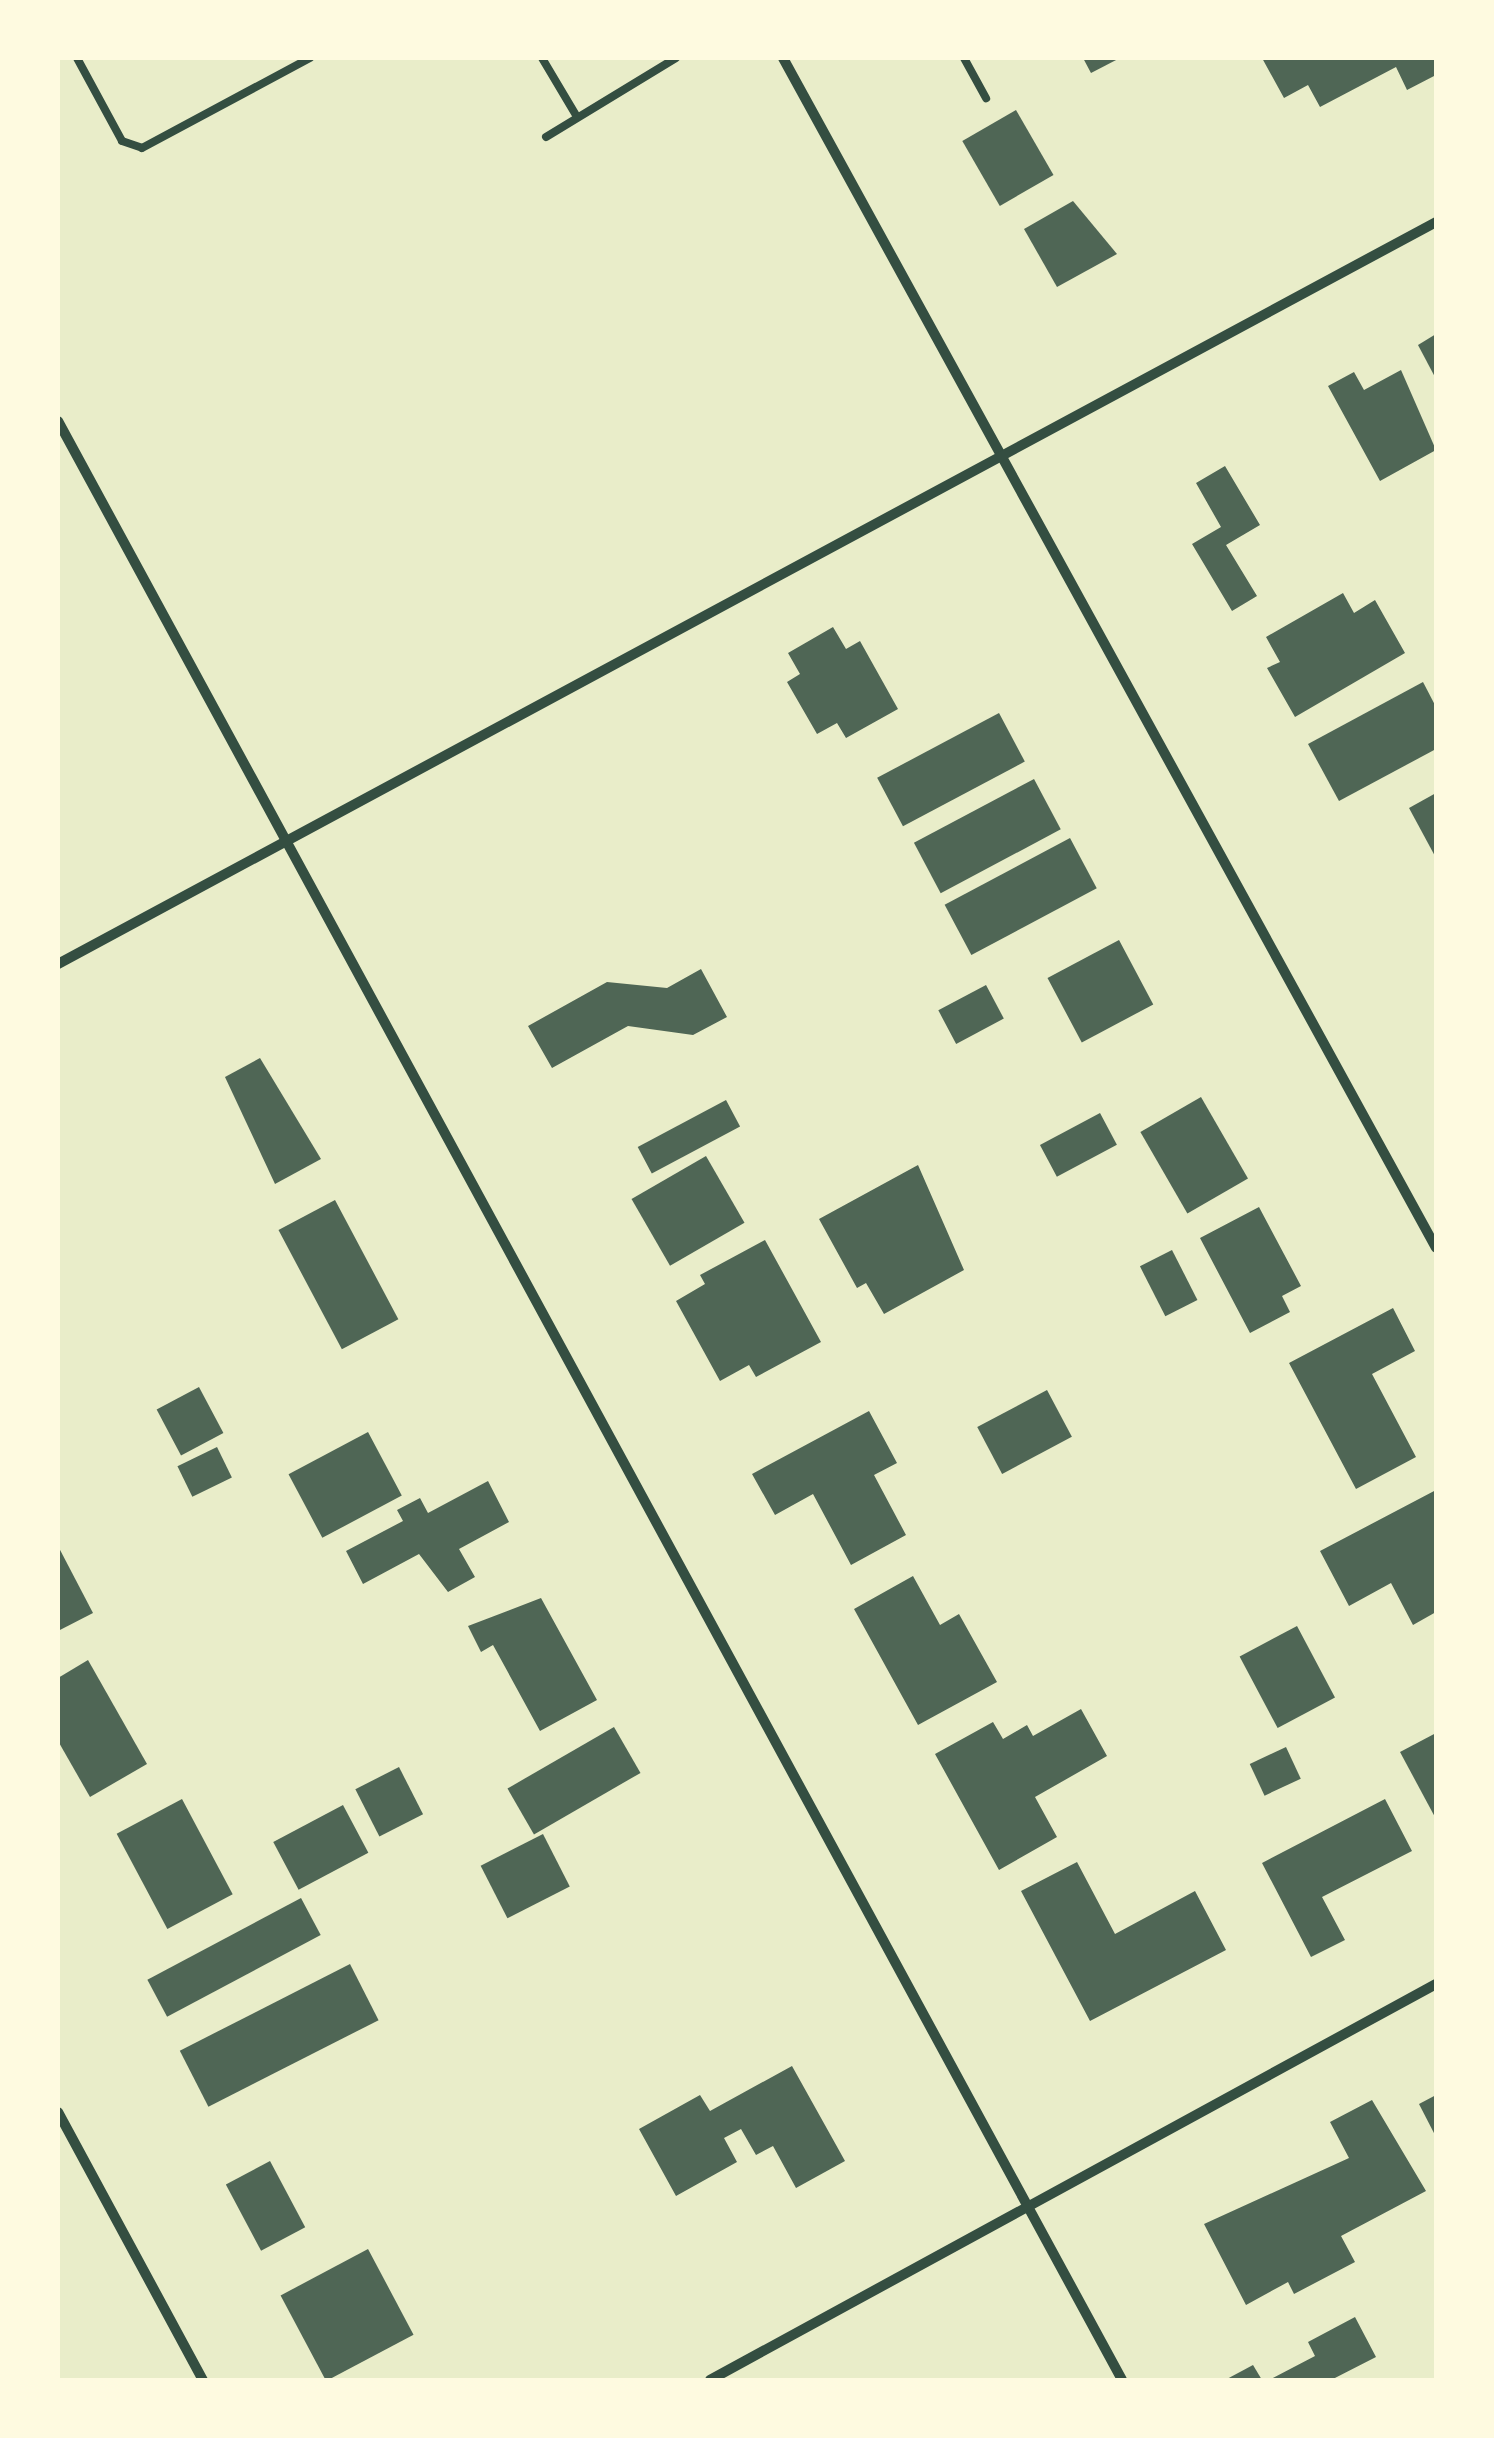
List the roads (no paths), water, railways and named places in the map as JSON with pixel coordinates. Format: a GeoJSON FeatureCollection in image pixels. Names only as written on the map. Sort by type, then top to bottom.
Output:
{"type":"FeatureCollection","features":[{"type":"Feature","properties":{"kind":"street"},"geometry":{"type":"LineString","coordinates":[[783,58],[1436,1248]]}},
{"type":"Feature","properties":{"kind":"street"},"geometry":{"type":"LineString","coordinates":[[58,964],[282,838],[1436,222]]}},
{"type":"Feature","properties":{"kind":"street"},"geometry":{"type":"LineString","coordinates":[[58,421],[1122,2380]]}},
{"type":"Feature","properties":{"kind":"street"},"geometry":{"type":"LineString","coordinates":[[710,2380],[1436,1984]]}},
{"type":"Feature","properties":{"kind":"street"},"geometry":{"type":"LineString","coordinates":[[58,2112],[203,2380]]}},
{"type":"Feature","properties":{"kind":"lane"},"geometry":{"type":"LineString","coordinates":[[77,58],[122,141],[142,148],[310,58]]}},
{"type":"Feature","properties":{"kind":"lane"},"geometry":{"type":"LineString","coordinates":[[542,58],[577,117]]}},
{"type":"Feature","properties":{"kind":"lane"},"geometry":{"type":"LineString","coordinates":[[546,136],[676,58]]}},
{"type":"Feature","properties":{"kind":"lane"},"geometry":{"type":"LineString","coordinates":[[964,58],[986,98]]}}]}
